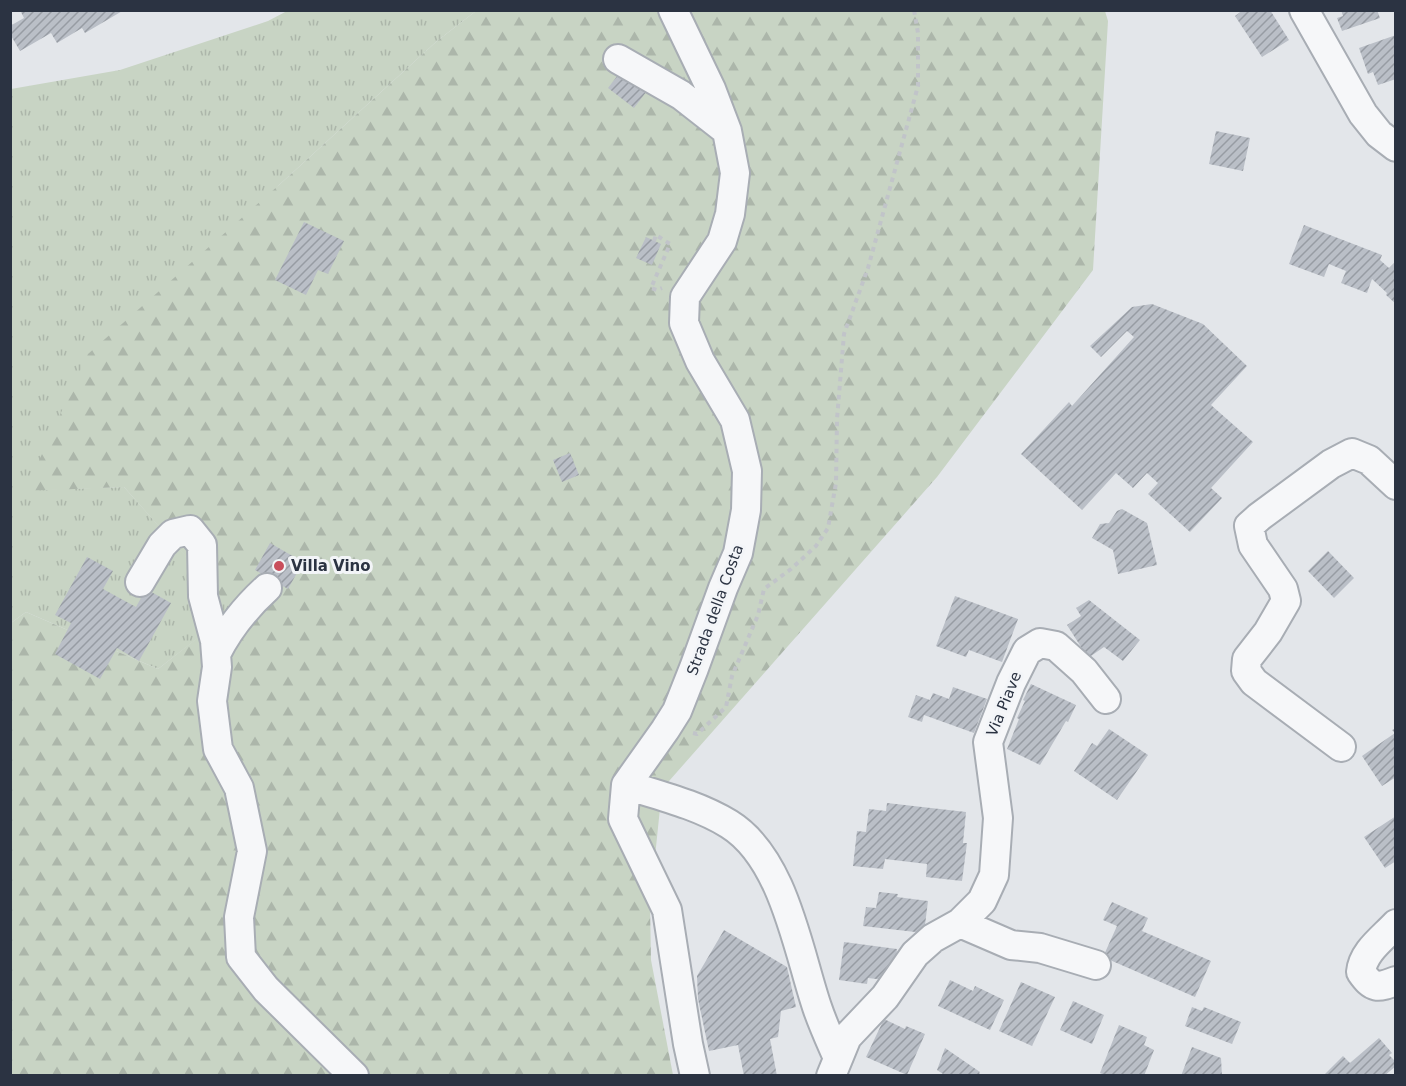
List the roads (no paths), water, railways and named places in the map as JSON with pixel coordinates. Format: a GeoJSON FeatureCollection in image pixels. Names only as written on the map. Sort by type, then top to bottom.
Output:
{"type":"FeatureCollection","features":[{"type":"Feature","properties":{"kind":"street","name":"Strada della Costa"},"geometry":{"type":"LineString","coordinates":[[626,785],[677,711],[738,553],[746,510],[747,471],[735,420],[700,361],[684,323],[685,297],[722,241],[730,214],[735,173],[727,131],[711,89],[673,10]]}},
{"type":"Feature","properties":{"kind":"street"},"geometry":{"type":"LineString","coordinates":[[1304,10],[1363,114],[1379,134],[1395,147]]}},
{"type":"Feature","properties":{"kind":"street"},"geometry":{"type":"LineString","coordinates":[[618,59],[681,95],[727,131]]}},
{"type":"Feature","properties":{"kind":"street"},"geometry":{"type":"LineString","coordinates":[[1341,747],[1254,682],[1246,671],[1247,659],[1268,632],[1286,602],[1283,589],[1253,545],[1249,526],[1331,464],[1352,453],[1369,460],[1395,485]]}},
{"type":"Feature","properties":{"kind":"street"},"geometry":{"type":"LineString","coordinates":[[140,582],[162,545],[173,534],[190,530],[202,545],[203,596],[215,641],[217,667],[212,701],[218,749],[239,788],[252,851],[239,917],[241,957],[266,989],[354,1076]]}},
{"type":"Feature","properties":{"kind":"street"},"geometry":{"type":"LineString","coordinates":[[216,654],[226,634],[247,606],[267,588]]}},
{"type":"Feature","properties":{"kind":"street","name":"Via Piave"},"geometry":{"type":"LineString","coordinates":[[835,1067],[847,1037],[885,997],[915,954],[933,939],[960,923],[981,901],[994,875],[998,818],[988,742],[1026,651],[1040,643],[1056,646],[1084,671],[1106,699]]}},
{"type":"Feature","properties":{"kind":"street"},"geometry":{"type":"LineString","coordinates":[[695,1076],[667,910],[623,819],[626,785],[692,806],[731,825],[756,849],[776,881],[795,934],[835,1067]]}},
{"type":"Feature","properties":{"kind":"street"},"geometry":{"type":"LineString","coordinates":[[960,923],[1011,945],[1040,948],[1096,965]]}},
{"type":"Feature","properties":{"kind":"street"},"geometry":{"type":"LineString","coordinates":[[1395,924],[1366,955],[1362,962],[1361,972],[1369,984],[1380,987],[1395,981]]}},
{"type":"Feature","properties":{"kind":"place","name":"Villa Vino"},"geometry":{"type":"Point","coordinates":[279,566]}}]}
